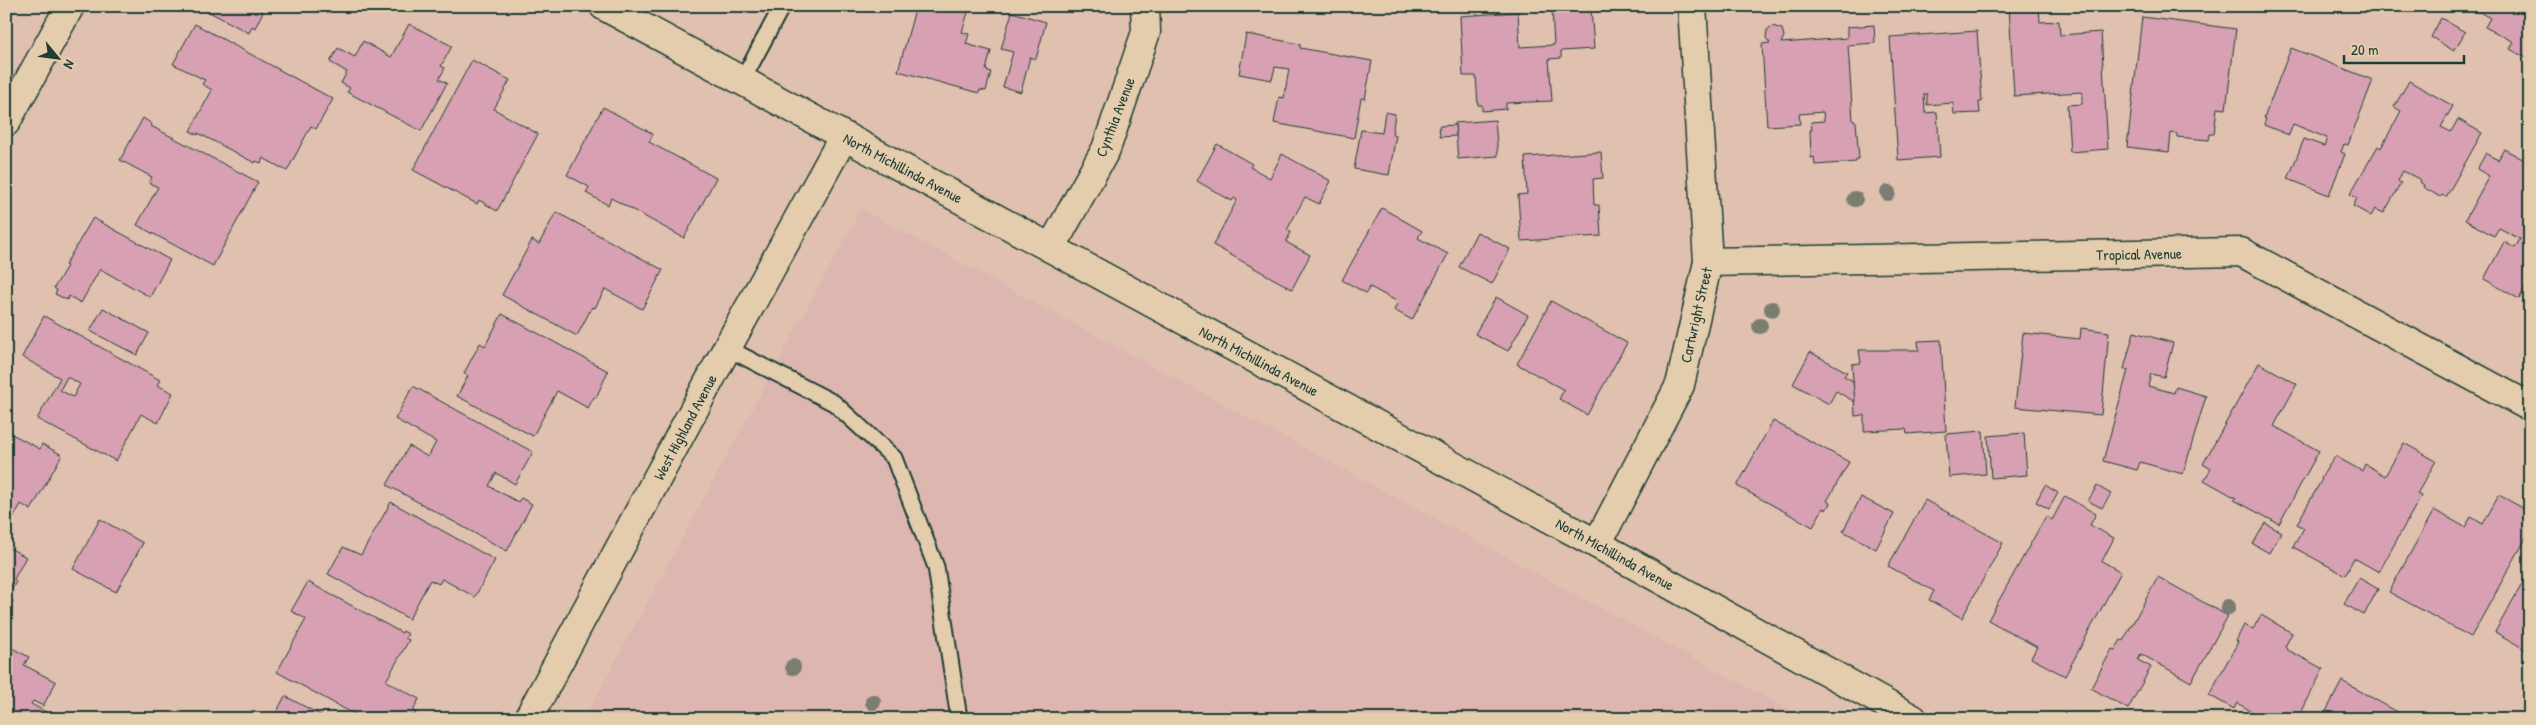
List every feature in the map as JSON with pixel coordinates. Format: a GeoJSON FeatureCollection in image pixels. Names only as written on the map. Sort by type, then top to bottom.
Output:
{"type":"FeatureCollection","features":[{"type":"Feature","properties":{"kind":"street"},"geometry":{"type":"LineString","coordinates":[[6,122],[70,6]]}},
{"type":"Feature","properties":{"kind":"street","name":"North Michillinda Avenue"},"geometry":{"type":"LineString","coordinates":[[604,6],[1597,544],[1913,719]]}},
{"type":"Feature","properties":{"kind":"street","name":"Cynthia Avenue"},"geometry":{"type":"LineString","coordinates":[[1051,248],[1106,149],[1146,32],[1145,6]]}},
{"type":"Feature","properties":{"kind":"street","name":"Cartwright Street"},"geometry":{"type":"LineString","coordinates":[[1597,544],[1680,385],[1708,262],[1692,6]]}},
{"type":"Feature","properties":{"kind":"street","name":"West Highland Avenue"},"geometry":{"type":"LineString","coordinates":[[528,719],[727,348],[844,136]]}},
{"type":"Feature","properties":{"kind":"street","name":"Tropical Avenue"},"geometry":{"type":"LineString","coordinates":[[1708,262],[2241,252],[2530,407]]}},
{"type":"Feature","properties":{"kind":"lane"},"geometry":{"type":"LineString","coordinates":[[742,81],[782,6]]}},
{"type":"Feature","properties":{"kind":"lane"},"geometry":{"type":"LineString","coordinates":[[727,348],[834,403],[894,458],[936,567],[958,712],[961,719]]}},
{"type":"Feature","properties":{"kind":"shaded area"},"geometry":{"type":"Polygon","coordinates":[[[861,209],[1806,719],[584,719],[861,209]]]}},
{"type":"Feature","properties":{"kind":"building"},"geometry":{"type":"Polygon","coordinates":[[[198,6],[263,6],[261,10],[263,12],[255,28],[252,26],[249,33],[198,6]]]}},
{"type":"Feature","properties":{"kind":"building"},"geometry":{"type":"Polygon","coordinates":[[[378,6],[392,6],[389,12],[378,6]]]}},
{"type":"Feature","properties":{"kind":"building"},"geometry":{"type":"Polygon","coordinates":[[[916,6],[970,6],[962,32],[969,34],[966,44],[991,51],[986,70],[991,72],[986,91],[980,90],[979,93],[898,71],[916,6]]]}},
{"type":"Feature","properties":{"kind":"building"},"geometry":{"type":"Polygon","coordinates":[[[1236,6],[1279,6],[1279,7],[1236,9],[1236,6]]]}},
{"type":"Feature","properties":{"kind":"building"},"geometry":{"type":"Polygon","coordinates":[[[2009,6],[2039,6],[2040,22],[2059,21],[2060,35],[2101,32],[2108,149],[2070,152],[2067,105],[2082,104],[2082,92],[2014,96],[2009,6]]]}},
{"type":"Feature","properties":{"kind":"building"},"geometry":{"type":"Polygon","coordinates":[[[2469,6],[2530,6],[2530,60],[2510,49],[2514,42],[2485,27],[2490,18],[2469,6]]]}},
{"type":"Feature","properties":{"kind":"building"},"geometry":{"type":"Polygon","coordinates":[[[1591,8],[1594,49],[1561,51],[1561,58],[1549,59],[1552,101],[1506,103],[1506,109],[1482,111],[1482,105],[1478,105],[1476,76],[1463,76],[1460,16],[1518,12],[1520,47],[1554,45],[1552,10],[1591,8]]]}},
{"type":"Feature","properties":{"kind":"building"},"geometry":{"type":"Polygon","coordinates":[[[1012,12],[1046,22],[1036,59],[1030,57],[1021,92],[1003,87],[1013,52],[1001,49],[1012,12]]]}},
{"type":"Feature","properties":{"kind":"building"},"geometry":{"type":"Polygon","coordinates":[[[2142,17],[2236,29],[2226,109],[2217,108],[2214,134],[2210,134],[2209,140],[2177,137],[2177,134],[2171,133],[2169,152],[2127,147],[2142,17]]]}},
{"type":"Feature","properties":{"kind":"building"},"geometry":{"type":"Polygon","coordinates":[[[2441,18],[2465,32],[2454,51],[2431,37],[2441,18]]]}},
{"type":"Feature","properties":{"kind":"building"},"geometry":{"type":"Polygon","coordinates":[[[195,24],[333,99],[316,129],[311,126],[287,171],[263,158],[261,163],[256,161],[255,163],[198,133],[198,135],[190,131],[212,90],[202,84],[205,80],[173,64],[195,24]]]}},
{"type":"Feature","properties":{"kind":"building"},"geometry":{"type":"Polygon","coordinates":[[[409,24],[452,46],[441,66],[445,68],[439,79],[447,83],[421,131],[347,92],[350,88],[341,83],[347,72],[330,62],[338,48],[355,57],[363,41],[391,57],[409,24]]]}},
{"type":"Feature","properties":{"kind":"building"},"geometry":{"type":"Polygon","coordinates":[[[1874,25],[1875,43],[1848,45],[1853,121],[1856,122],[1859,159],[1856,159],[1856,162],[1815,165],[1814,157],[1811,158],[1811,122],[1824,121],[1823,112],[1799,114],[1800,124],[1767,126],[1762,44],[1770,43],[1766,38],[1767,30],[1772,26],[1782,29],[1784,36],[1781,43],[1847,38],[1847,27],[1874,25]]]}},
{"type":"Feature","properties":{"kind":"building"},"geometry":{"type":"Polygon","coordinates":[[[1977,31],[1982,102],[1979,102],[1980,113],[1954,114],[1953,103],[1927,105],[1927,94],[1924,94],[1925,113],[1937,112],[1940,157],[1898,160],[1890,37],[1977,31]]]}},
{"type":"Feature","properties":{"kind":"building"},"geometry":{"type":"Polygon","coordinates":[[[1246,34],[1300,44],[1300,48],[1372,61],[1365,99],[1361,98],[1354,138],[1274,123],[1279,97],[1284,98],[1289,69],[1275,67],[1272,80],[1239,74],[1246,34]]]}},
{"type":"Feature","properties":{"kind":"building"},"geometry":{"type":"Polygon","coordinates":[[[2291,48],[2373,80],[2348,145],[2344,144],[2341,152],[2345,154],[2329,195],[2288,179],[2304,139],[2324,146],[2327,138],[2293,124],[2289,135],[2264,125],[2266,118],[2264,118],[2291,48]]]}},
{"type":"Feature","properties":{"kind":"building"},"geometry":{"type":"Polygon","coordinates":[[[472,60],[510,80],[494,109],[538,134],[497,211],[479,200],[477,204],[413,170],[472,60]]]}},
{"type":"Feature","properties":{"kind":"building"},"geometry":{"type":"Polygon","coordinates":[[[2409,81],[2453,106],[2441,127],[2451,132],[2458,119],[2482,133],[2446,197],[2442,195],[2440,197],[2423,187],[2424,185],[2420,182],[2421,180],[2403,171],[2398,181],[2401,183],[2384,213],[2375,209],[2371,216],[2353,206],[2357,198],[2350,194],[2378,146],[2381,148],[2401,111],[2394,107],[2409,81]]]}},
{"type":"Feature","properties":{"kind":"building"},"geometry":{"type":"Polygon","coordinates":[[[603,107],[653,134],[649,142],[716,178],[684,238],[611,198],[608,205],[586,193],[589,187],[567,175],[603,107]]]}},
{"type":"Feature","properties":{"kind":"building"},"geometry":{"type":"Polygon","coordinates":[[[1385,112],[1395,114],[1392,135],[1396,135],[1389,175],[1354,169],[1361,130],[1382,133],[1385,112]]]}},
{"type":"Feature","properties":{"kind":"building"},"geometry":{"type":"Polygon","coordinates":[[[143,118],[152,124],[151,126],[258,182],[213,266],[137,225],[158,187],[149,183],[152,177],[120,160],[143,118]]]}},
{"type":"Feature","properties":{"kind":"building"},"geometry":{"type":"Polygon","coordinates":[[[1495,120],[1498,156],[1458,159],[1455,123],[1495,120]]]}},
{"type":"Feature","properties":{"kind":"building"},"geometry":{"type":"Polygon","coordinates":[[[1455,125],[1456,136],[1440,137],[1439,126],[1455,125]]]}},
{"type":"Feature","properties":{"kind":"building"},"geometry":{"type":"Polygon","coordinates":[[[1217,144],[1252,164],[1250,167],[1270,178],[1282,154],[1331,181],[1319,204],[1305,197],[1287,230],[1291,232],[1286,242],[1310,255],[1292,289],[1213,245],[1237,200],[1234,198],[1232,201],[1197,181],[1217,144]]]}},
{"type":"Feature","properties":{"kind":"building"},"geometry":{"type":"Polygon","coordinates":[[[2504,149],[2530,163],[2530,280],[2519,299],[2484,279],[2504,242],[2515,248],[2520,239],[2499,228],[2494,236],[2465,220],[2489,176],[2477,169],[2486,153],[2498,160],[2504,149]]]}},
{"type":"Feature","properties":{"kind":"building"},"geometry":{"type":"Polygon","coordinates":[[[1601,152],[1603,178],[1593,179],[1594,205],[1599,205],[1601,236],[1521,241],[1518,195],[1527,194],[1525,157],[1601,152]]]}},
{"type":"Feature","properties":{"kind":"building"},"geometry":{"type":"Polygon","coordinates":[[[1382,208],[1422,231],[1418,238],[1448,254],[1412,320],[1394,310],[1398,302],[1370,287],[1366,293],[1342,280],[1382,208]]]}},
{"type":"Feature","properties":{"kind":"building"},"geometry":{"type":"Polygon","coordinates":[[[556,212],[663,270],[642,309],[605,289],[595,308],[592,307],[577,336],[502,295],[532,240],[539,244],[556,212]]]}},
{"type":"Feature","properties":{"kind":"building"},"geometry":{"type":"Polygon","coordinates":[[[93,218],[170,260],[150,297],[100,269],[81,303],[69,296],[67,300],[55,294],[57,290],[54,288],[67,266],[65,265],[93,218]]]}},
{"type":"Feature","properties":{"kind":"building"},"geometry":{"type":"Polygon","coordinates":[[[1477,232],[1510,249],[1492,284],[1459,267],[1477,232]]]}},
{"type":"Feature","properties":{"kind":"building"},"geometry":{"type":"Polygon","coordinates":[[[1496,297],[1528,315],[1508,351],[1475,334],[1496,297]]]}},
{"type":"Feature","properties":{"kind":"building"},"geometry":{"type":"Polygon","coordinates":[[[1551,301],[1627,343],[1587,415],[1559,399],[1564,390],[1517,364],[1551,301]]]}},
{"type":"Feature","properties":{"kind":"building"},"geometry":{"type":"Polygon","coordinates":[[[103,308],[149,333],[137,355],[90,331],[103,308]]]}},
{"type":"Feature","properties":{"kind":"building"},"geometry":{"type":"Polygon","coordinates":[[[502,314],[608,371],[596,398],[594,397],[588,408],[557,391],[533,436],[457,396],[468,376],[464,373],[480,343],[485,346],[502,314]]]}},
{"type":"Feature","properties":{"kind":"building"},"geometry":{"type":"Polygon","coordinates":[[[44,316],[160,380],[157,385],[173,393],[158,423],[141,414],[116,461],[37,419],[60,378],[22,357],[44,316]],[[67,377],[60,390],[73,397],[80,384],[67,377]]]}},
{"type":"Feature","properties":{"kind":"building"},"geometry":{"type":"Polygon","coordinates":[[[2081,328],[2109,332],[2101,415],[2015,407],[2023,333],[2080,339],[2081,328]]]}},
{"type":"Feature","properties":{"kind":"building"},"geometry":{"type":"Polygon","coordinates":[[[2134,332],[2173,343],[2164,377],[2151,374],[2148,386],[2174,393],[2176,387],[2206,396],[2183,474],[2140,462],[2137,470],[2103,461],[2128,370],[2124,369],[2134,332]]]}},
{"type":"Feature","properties":{"kind":"building"},"geometry":{"type":"Polygon","coordinates":[[[1941,340],[1946,431],[1907,434],[1906,429],[1864,431],[1864,415],[1855,416],[1852,364],[1861,363],[1859,350],[1919,350],[1918,341],[1941,340]]]}},
{"type":"Feature","properties":{"kind":"building"},"geometry":{"type":"Polygon","coordinates":[[[1810,352],[1847,372],[1844,376],[1853,381],[1855,402],[1836,391],[1829,404],[1793,384],[1810,352]]]}},
{"type":"Feature","properties":{"kind":"building"},"geometry":{"type":"Polygon","coordinates":[[[2259,363],[2297,384],[2274,426],[2319,451],[2279,524],[2234,500],[2236,498],[2204,480],[2211,469],[2203,464],[2259,363]]]}},
{"type":"Feature","properties":{"kind":"building"},"geometry":{"type":"Polygon","coordinates":[[[413,386],[533,452],[515,484],[496,473],[489,486],[518,502],[521,498],[532,504],[507,551],[387,485],[409,446],[428,457],[436,442],[395,419],[413,386]]]}},
{"type":"Feature","properties":{"kind":"building"},"geometry":{"type":"Polygon","coordinates":[[[1773,421],[1849,462],[1827,501],[1830,503],[1826,510],[1823,508],[1813,527],[1737,486],[1773,421]]]}},
{"type":"Feature","properties":{"kind":"building"},"geometry":{"type":"Polygon","coordinates":[[[6,431],[40,449],[42,444],[62,455],[31,510],[21,504],[12,520],[6,517],[6,431]]]}},
{"type":"Feature","properties":{"kind":"building"},"geometry":{"type":"Polygon","coordinates":[[[1983,431],[1986,474],[1949,477],[1946,434],[1983,431]]]}},
{"type":"Feature","properties":{"kind":"building"},"geometry":{"type":"Polygon","coordinates":[[[2024,433],[2027,475],[1991,478],[1988,436],[2024,433]]]}},
{"type":"Feature","properties":{"kind":"building"},"geometry":{"type":"Polygon","coordinates":[[[2404,443],[2436,461],[2417,494],[2421,496],[2379,572],[2354,558],[2345,575],[2293,547],[2304,528],[2297,524],[2335,456],[2362,471],[2365,464],[2385,476],[2404,443]]]}},
{"type":"Feature","properties":{"kind":"building"},"geometry":{"type":"Polygon","coordinates":[[[2045,485],[2058,493],[2049,509],[2036,502],[2045,485]]]}},
{"type":"Feature","properties":{"kind":"building"},"geometry":{"type":"Polygon","coordinates":[[[2097,486],[2111,494],[2102,508],[2088,501],[2097,486]]]}},
{"type":"Feature","properties":{"kind":"building"},"geometry":{"type":"Polygon","coordinates":[[[2499,495],[2530,512],[2530,531],[2471,637],[2389,592],[2434,510],[2465,527],[2471,517],[2483,524],[2499,495]]]}},
{"type":"Feature","properties":{"kind":"building"},"geometry":{"type":"Polygon","coordinates":[[[2065,496],[2096,514],[2090,525],[2114,538],[2102,561],[2121,572],[2065,676],[2031,658],[2037,647],[1988,620],[2046,516],[2052,520],[2065,496]]]}},
{"type":"Feature","properties":{"kind":"building"},"geometry":{"type":"Polygon","coordinates":[[[1861,497],[1894,514],[1876,549],[1843,531],[1861,497]]]}},
{"type":"Feature","properties":{"kind":"building"},"geometry":{"type":"Polygon","coordinates":[[[1925,500],[2003,543],[1962,618],[1929,600],[1934,591],[1888,566],[1925,500]]]}},
{"type":"Feature","properties":{"kind":"building"},"geometry":{"type":"Polygon","coordinates":[[[391,502],[495,560],[475,597],[442,579],[439,584],[430,580],[409,619],[328,574],[343,547],[361,555],[391,502]]]}},
{"type":"Feature","properties":{"kind":"building"},"geometry":{"type":"Polygon","coordinates":[[[100,519],[143,543],[116,592],[73,569],[100,519]]]}},
{"type":"Feature","properties":{"kind":"building"},"geometry":{"type":"Polygon","coordinates":[[[2265,523],[2281,532],[2269,553],[2253,544],[2265,523]]]}},
{"type":"Feature","properties":{"kind":"building"},"geometry":{"type":"Polygon","coordinates":[[[6,546],[26,557],[14,579],[16,582],[10,593],[6,594],[6,546]]]}},
{"type":"Feature","properties":{"kind":"building"},"geometry":{"type":"Polygon","coordinates":[[[2530,570],[2530,652],[2495,632],[2530,570]]]}},
{"type":"Feature","properties":{"kind":"building"},"geometry":{"type":"Polygon","coordinates":[[[2158,577],[2228,616],[2191,682],[2141,654],[2138,660],[2151,667],[2128,709],[2091,688],[2112,649],[2115,650],[2121,640],[2123,641],[2158,577]]]}},
{"type":"Feature","properties":{"kind":"building"},"geometry":{"type":"Polygon","coordinates":[[[2359,578],[2378,589],[2364,615],[2344,604],[2359,578]]]}},
{"type":"Feature","properties":{"kind":"building"},"geometry":{"type":"Polygon","coordinates":[[[308,582],[402,633],[403,631],[408,634],[405,638],[409,640],[386,681],[419,699],[413,711],[416,713],[413,719],[363,719],[277,672],[306,619],[291,611],[308,582]]]}},
{"type":"Feature","properties":{"kind":"building"},"geometry":{"type":"Polygon","coordinates":[[[6,597],[13,601],[6,614],[6,597]]]}},
{"type":"Feature","properties":{"kind":"building"},"geometry":{"type":"Polygon","coordinates":[[[2261,615],[2292,633],[2285,647],[2288,650],[2323,669],[2298,719],[2265,719],[2237,703],[2234,709],[2209,695],[2238,642],[2236,641],[2244,625],[2253,629],[2261,615]]]}},
{"type":"Feature","properties":{"kind":"building"},"geometry":{"type":"Polygon","coordinates":[[[12,648],[29,657],[24,665],[56,682],[43,706],[33,701],[31,704],[59,719],[6,719],[6,655],[8,656],[12,648]]]}},
{"type":"Feature","properties":{"kind":"building"},"geometry":{"type":"Polygon","coordinates":[[[2342,681],[2410,719],[2322,719],[2342,681]]]}},
{"type":"Feature","properties":{"kind":"building"},"geometry":{"type":"Polygon","coordinates":[[[285,696],[328,719],[273,719],[285,696]]]}}]}
